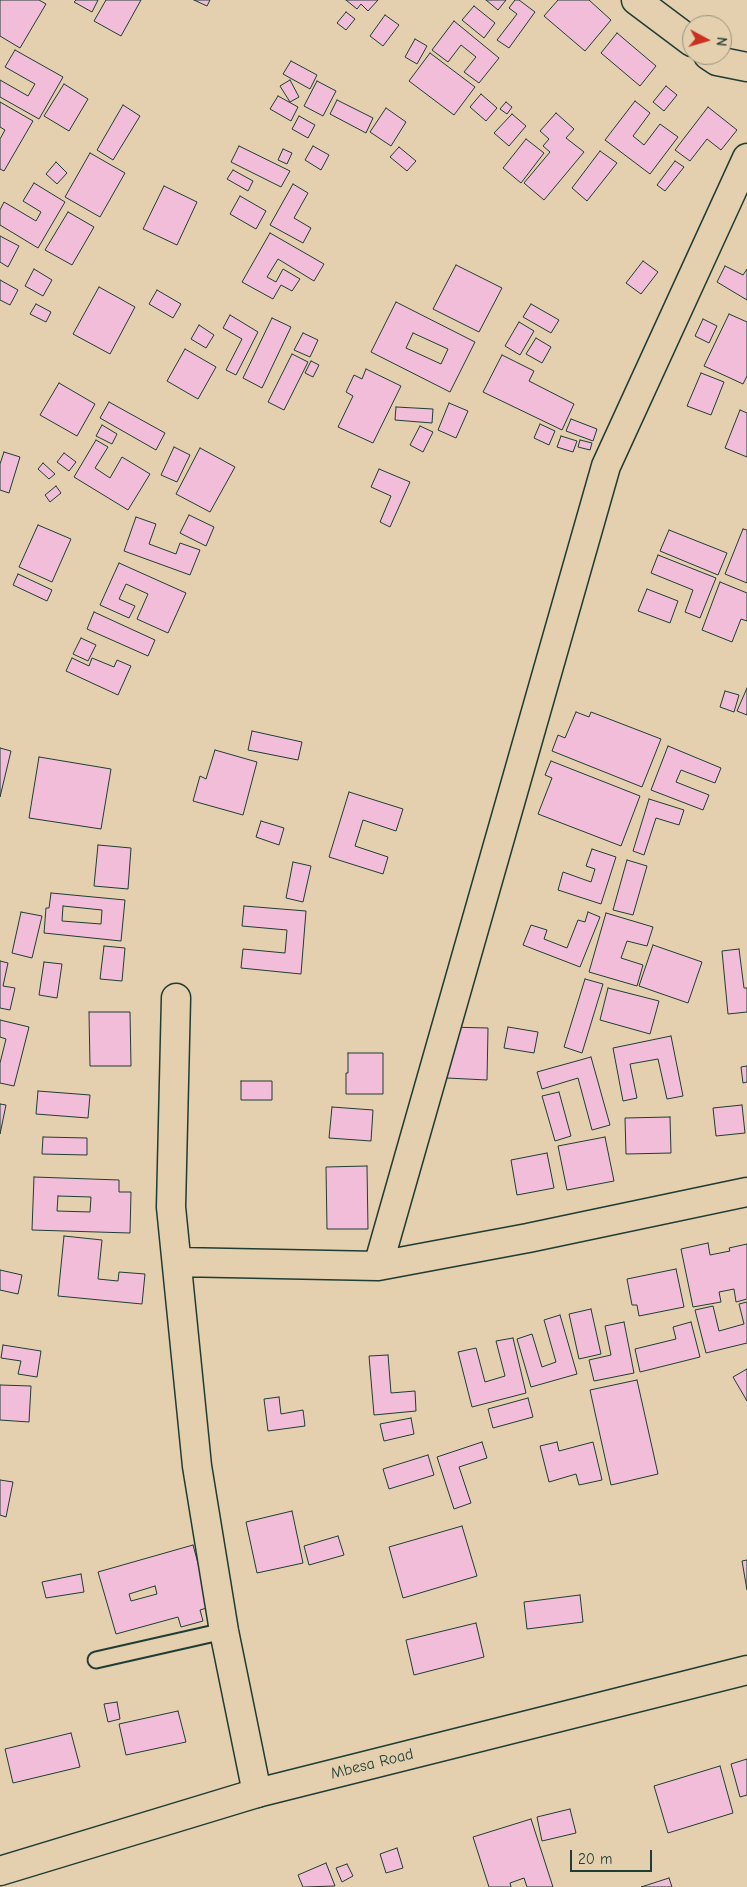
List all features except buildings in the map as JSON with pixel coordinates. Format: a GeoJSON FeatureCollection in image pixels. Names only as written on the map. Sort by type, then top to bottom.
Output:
{"type":"FeatureCollection","features":[{"type":"Feature","properties":{"kind":"street"},"geometry":{"type":"LineString","coordinates":[[636,0],[682,34]]}},
{"type":"Feature","properties":{"kind":"street"},"geometry":{"type":"LineString","coordinates":[[732,64],[747,67]]}},
{"type":"Feature","properties":{"kind":"street"},"geometry":{"type":"LineString","coordinates":[[378,1266],[606,466],[747,158]]}},
{"type":"Feature","properties":{"kind":"street"},"geometry":{"type":"LineString","coordinates":[[176,998],[171,1207],[197,1466],[224,1631],[257,1793]]}},
{"type":"Feature","properties":{"kind":"street"},"geometry":{"type":"LineString","coordinates":[[177,1262],[378,1266],[538,1236],[747,1192]]}},
{"type":"Feature","properties":{"kind":"street","name":"Mbesa Road"},"geometry":{"type":"LineString","coordinates":[[0,1871],[257,1793],[747,1670]]}},
{"type":"Feature","properties":{"kind":"lane"},"geometry":{"type":"LineString","coordinates":[[96,1660],[224,1631]]}}]}
